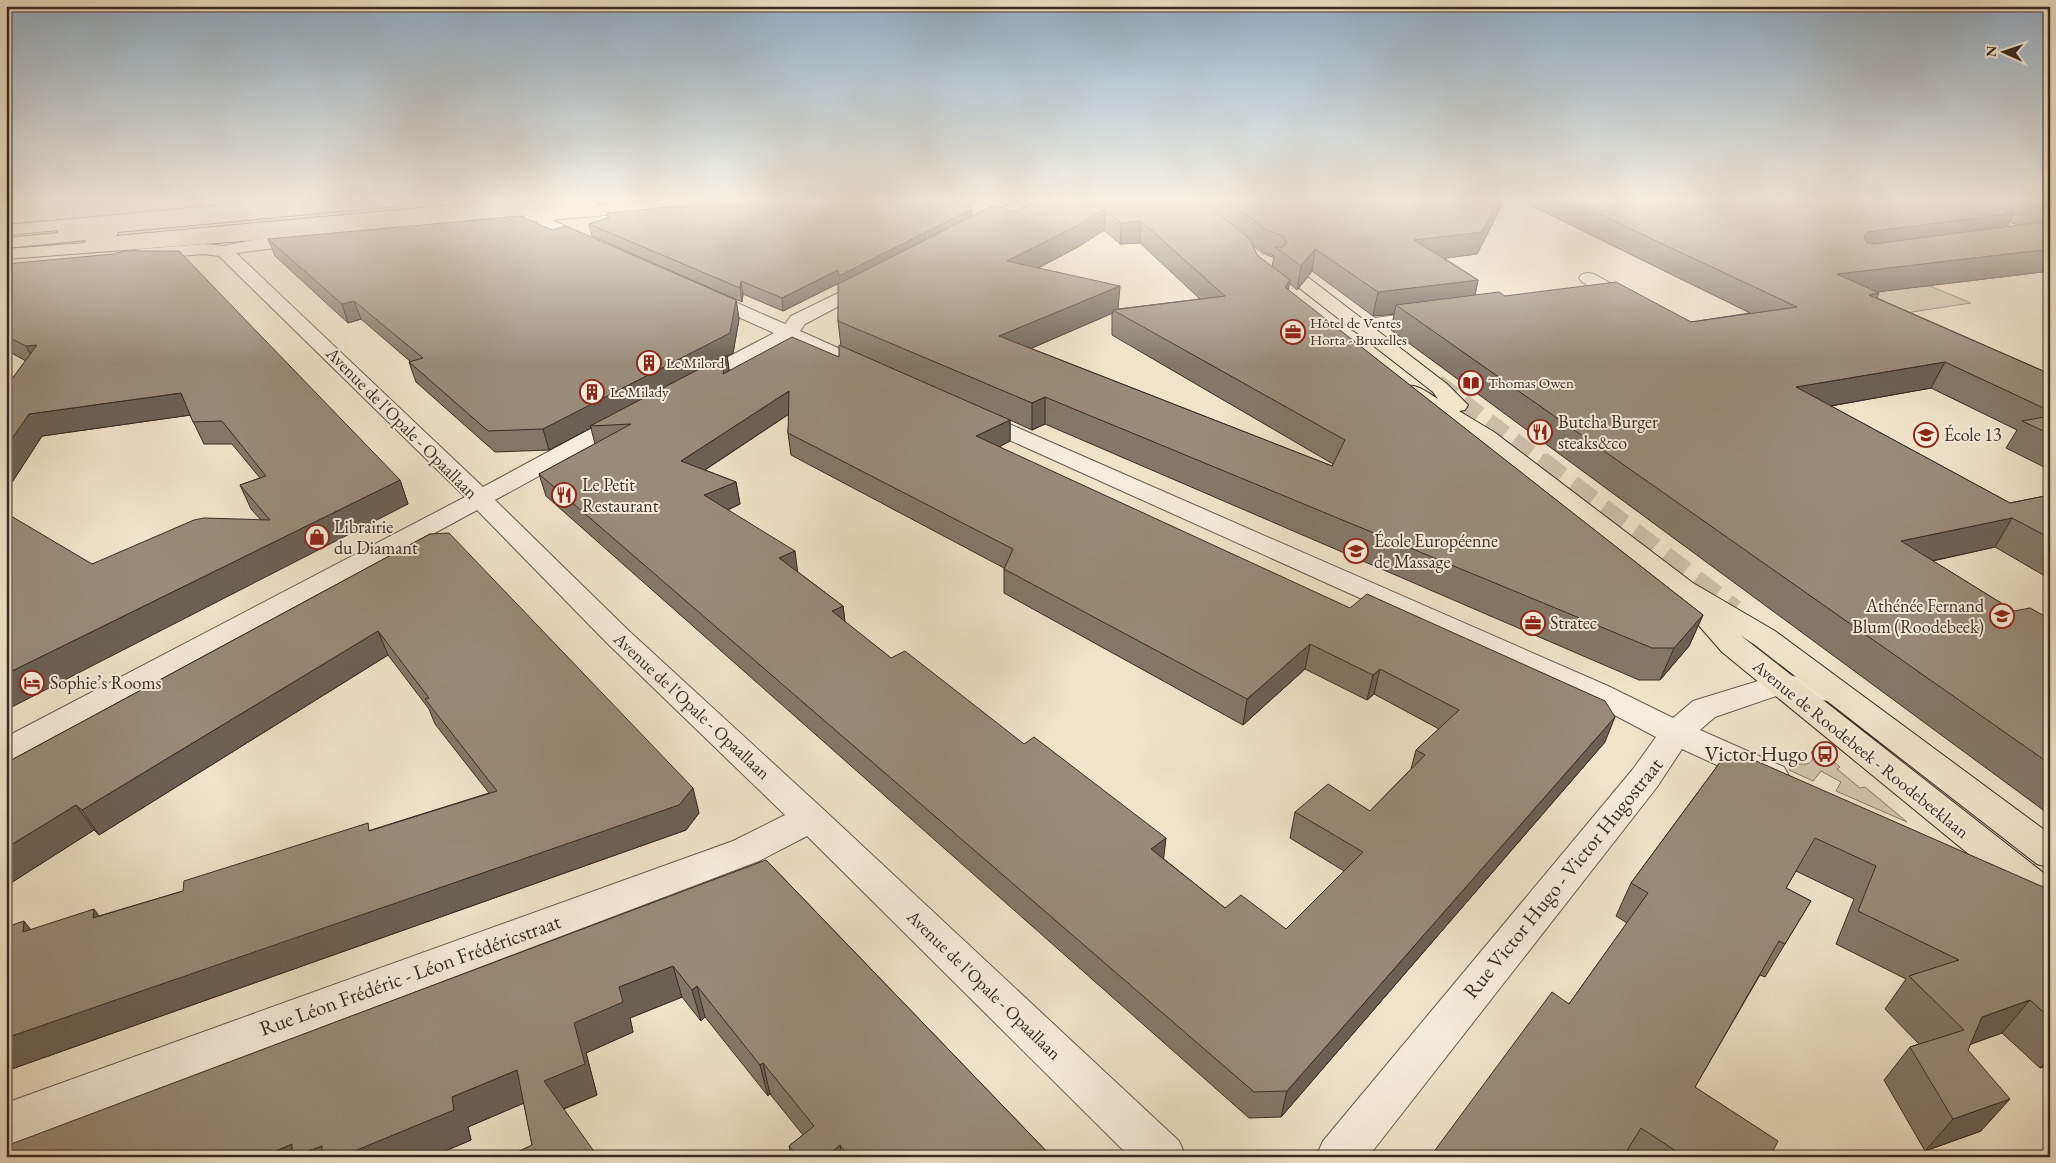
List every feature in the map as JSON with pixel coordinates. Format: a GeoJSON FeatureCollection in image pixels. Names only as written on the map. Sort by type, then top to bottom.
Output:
{"type":"FeatureCollection","features":[{"type":"Feature","properties":{"kind":"main road","name":"Avenue de Roodebeek - Roodebeeklaan"},"geometry":{"type":"LineString","coordinates":[[1254,255],[1286,269],[1440,388],[1486,437]]}},
{"type":"Feature","properties":{"kind":"main road","name":"Avenue de Roodebeek - Roodebeeklaan"},"geometry":{"type":"LineString","coordinates":[[1257,258],[1261,272],[1354,345]]}},
{"type":"Feature","properties":{"kind":"main road","name":"Avenue de Roodebeek - Roodebeeklaan"},"geometry":{"type":"LineString","coordinates":[[1310,310],[1359,326]]}},
{"type":"Feature","properties":{"kind":"main road","name":"Avenue de Roodebeek - Roodebeeklaan"},"geometry":{"type":"LineString","coordinates":[[1398,381],[1413,393],[1486,437],[1682,589],[1765,638],[2050,854]]}},
{"type":"Feature","properties":{"kind":"main road","name":"Avenue de Roodebeek - Roodebeeklaan"},"geometry":{"type":"LineString","coordinates":[[1682,589],[1732,645],[2050,899]]}},
{"type":"Feature","properties":{"kind":"street"},"geometry":{"type":"LineString","coordinates":[[6,266],[145,255]]}},
{"type":"Feature","properties":{"kind":"street","name":"Avenue de l'Opale - Opaallaan"},"geometry":{"type":"LineString","coordinates":[[220,255],[456,473],[479,499],[626,644],[811,818],[1162,1157]]}},
{"type":"Feature","properties":{"kind":"street"},"geometry":{"type":"LineString","coordinates":[[674,394],[789,332],[798,320],[884,276]]}},
{"type":"Feature","properties":{"kind":"street"},"geometry":{"type":"LineString","coordinates":[[1588,278],[1640,308]]}},
{"type":"Feature","properties":{"kind":"street"},"geometry":{"type":"LineString","coordinates":[[686,287],[896,380]]}},
{"type":"Feature","properties":{"kind":"street"},"geometry":{"type":"LineString","coordinates":[[1584,296],[1614,292]]}},
{"type":"Feature","properties":{"kind":"street"},"geometry":{"type":"LineString","coordinates":[[1359,326],[1446,314]]}},
{"type":"Feature","properties":{"kind":"street"},"geometry":{"type":"LineString","coordinates":[[951,405],[1597,693],[1676,733],[1800,788]]}},
{"type":"Feature","properties":{"kind":"street"},"geometry":{"type":"LineString","coordinates":[[6,752],[648,408]]}},
{"type":"Feature","properties":{"kind":"street","name":"Rue Victor Hugo - Victor Hugostraat"},"geometry":{"type":"LineString","coordinates":[[1339,1157],[1645,778],[1676,733],[1704,708],[1781,684],[1836,692]]}},
{"type":"Feature","properties":{"kind":"street","name":"Rue Léon Frédéric - Léon Frédéricstraat"},"geometry":{"type":"LineString","coordinates":[[6,1124],[746,852],[811,818]]}},
{"type":"Feature","properties":{"kind":"street"},"geometry":{"type":"LineString","coordinates":[[1942,851],[1990,869],[2010,867],[2019,831]]}},
{"type":"Feature","properties":{"kind":"shaded area"},"geometry":{"type":"Polygon","coordinates":[[[1906,276],[1971,303],[1860,320],[1797,291],[1906,276]]]}},
{"type":"Feature","properties":{"kind":"shaded area"},"geometry":{"type":"Polygon","coordinates":[[[1819,750],[1840,767],[1837,769],[1860,788],[1865,787],[1907,822],[1836,791],[1841,782],[1821,771],[1813,781],[1789,770],[1792,763],[1808,764],[1813,757],[1811,752],[1819,750]]]}},
{"type":"Feature","properties":{"kind":"building"},"geometry":{"type":"Polygon","coordinates":[[[99,255],[183,255],[400,480],[6,674],[6,513],[92,564],[194,520],[204,518],[270,520],[240,485],[266,476],[222,421],[193,422],[181,393],[29,414],[6,447],[6,387],[37,345],[26,346],[6,336],[6,264],[99,255]]]}},
{"type":"Feature","properties":{"kind":"building"},"geometry":{"type":"Polygon","coordinates":[[[287,255],[633,255],[736,300],[730,333],[543,429],[488,431],[409,362],[423,358],[354,301],[342,304],[287,255]]]}},
{"type":"Feature","properties":{"kind":"building"},"geometry":{"type":"Polygon","coordinates":[[[663,255],[880,255],[839,276],[838,270],[782,298],[741,281],[740,288],[663,255]]]}},
{"type":"Feature","properties":{"kind":"building"},"geometry":{"type":"Polygon","coordinates":[[[895,255],[1018,255],[1007,261],[1120,286],[999,336],[1332,466],[1345,440],[1113,310],[1225,296],[1179,255],[1257,255],[1290,280],[1285,287],[1703,615],[1674,648],[1652,648],[1045,397],[1032,403],[838,321],[838,284],[895,255]]]}},
{"type":"Feature","properties":{"kind":"building"},"geometry":{"type":"Polygon","coordinates":[[[1286,255],[1310,255],[1301,266],[1286,255]]]}},
{"type":"Feature","properties":{"kind":"building"},"geometry":{"type":"Polygon","coordinates":[[[1324,255],[1438,255],[1478,280],[1378,292],[1324,255]]]}},
{"type":"Feature","properties":{"kind":"building"},"geometry":{"type":"Polygon","coordinates":[[[1687,255],[1997,255],[1837,274],[1879,293],[1869,295],[2050,374],[2050,411],[1945,362],[1796,387],[2010,503],[2050,495],[2050,538],[2012,518],[1901,541],[2014,611],[2030,608],[2050,619],[2050,764],[1396,305],[1499,292],[1505,296],[1616,282],[1691,322],[1797,307],[1687,255]]]}},
{"type":"Feature","properties":{"kind":"building"},"geometry":{"type":"Polygon","coordinates":[[[792,337],[839,357],[839,345],[1010,420],[976,436],[1350,608],[1367,594],[1605,701],[1615,717],[1287,1091],[1254,1092],[539,474],[631,424],[590,426],[726,355],[723,374],[792,337]],[[789,391],[681,461],[736,482],[704,495],[795,551],[779,558],[843,606],[832,611],[891,658],[905,651],[1024,744],[1034,737],[1166,838],[1151,849],[1225,908],[1241,895],[1286,929],[1363,852],[1295,812],[1328,784],[1370,811],[1425,755],[1416,750],[1459,710],[1380,669],[1373,675],[1310,644],[1247,699],[1004,569],[1013,549],[788,433],[789,391]]]}},
{"type":"Feature","properties":{"kind":"building"},"geometry":{"type":"Polygon","coordinates":[[[2050,416],[2050,434],[2022,421],[2050,416]]]}},
{"type":"Feature","properties":{"kind":"building"},"geometry":{"type":"Polygon","coordinates":[[[449,533],[693,788],[679,805],[6,1038],[6,927],[24,921],[23,932],[94,909],[93,918],[183,891],[184,881],[368,823],[369,831],[497,791],[425,699],[429,698],[378,631],[82,810],[76,805],[6,848],[6,763],[430,534],[449,533]]]}},
{"type":"Feature","properties":{"kind":"building"},"geometry":{"type":"Polygon","coordinates":[[[1754,760],[2050,890],[2050,1018],[2030,1000],[1982,1017],[1968,1050],[2010,1099],[1953,1119],[1910,1047],[1964,1030],[1909,976],[1959,960],[1858,911],[1876,866],[1815,838],[1786,888],[1811,901],[1785,944],[1779,941],[1695,1087],[1778,1141],[1770,1157],[1685,1157],[1641,1128],[1623,1157],[1430,1157],[1552,992],[1569,1004],[1648,893],[1631,883],[1721,761],[1754,760]]]}},
{"type":"Feature","properties":{"kind":"building"},"geometry":{"type":"Polygon","coordinates":[[[766,860],[1052,1157],[849,1157],[840,1145],[826,1157],[798,1157],[789,1146],[814,1126],[763,1063],[760,1065],[697,986],[692,990],[673,966],[619,987],[623,1002],[574,1023],[585,1064],[544,1081],[598,1157],[507,1157],[532,1145],[517,1070],[452,1097],[454,1110],[340,1157],[322,1157],[322,1146],[292,1157],[292,1144],[262,1157],[6,1157],[6,1146],[766,860]]]}},
{"type":"Feature","properties":{"kind":"tunnel"},"geometry":{"type":"LineString","coordinates":[[1269,255],[1301,280]]}},
{"type":"Feature","properties":{"kind":"tunnel"},"geometry":{"type":"LineString","coordinates":[[1436,384],[1541,464]]}},
{"type":"Feature","properties":{"kind":"tunnel"},"geometry":{"type":"LineString","coordinates":[[1539,463],[1733,612]]}},
{"type":"Feature","properties":{"kind":"place","name":"Hôtel de Ventes Horta - Bruxelles"},"geometry":{"type":"Point","coordinates":[1293,332]}},
{"type":"Feature","properties":{"kind":"place","name":"Le Milord"},"geometry":{"type":"Point","coordinates":[649,363]}},
{"type":"Feature","properties":{"kind":"place","name":"Thomas Owen"},"geometry":{"type":"Point","coordinates":[1471,383]}},
{"type":"Feature","properties":{"kind":"place","name":"Le Milady"},"geometry":{"type":"Point","coordinates":[592,392]}},
{"type":"Feature","properties":{"kind":"place","name":"Butcha Burger steaks&co"},"geometry":{"type":"Point","coordinates":[1540,432]}},
{"type":"Feature","properties":{"kind":"place","name":"École 13"},"geometry":{"type":"Point","coordinates":[1926,435]}},
{"type":"Feature","properties":{"kind":"place","name":"Le Petit Restaurant"},"geometry":{"type":"Point","coordinates":[564,495]}},
{"type":"Feature","properties":{"kind":"place","name":"Librairie du Diamant"},"geometry":{"type":"Point","coordinates":[317,537]}},
{"type":"Feature","properties":{"kind":"place","name":"École Européenne de Massage"},"geometry":{"type":"Point","coordinates":[1356,551]}},
{"type":"Feature","properties":{"kind":"place","name":"Athénée Fernand Blum (Roodebeek)"},"geometry":{"type":"Point","coordinates":[2002,616]}},
{"type":"Feature","properties":{"kind":"place","name":"Stratec"},"geometry":{"type":"Point","coordinates":[1533,623]}},
{"type":"Feature","properties":{"kind":"place","name":"Sophie’s Rooms"},"geometry":{"type":"Point","coordinates":[32,683]}},
{"type":"Feature","properties":{"kind":"place","name":"Victor Hugo"},"geometry":{"type":"Point","coordinates":[1825,754]}}]}
